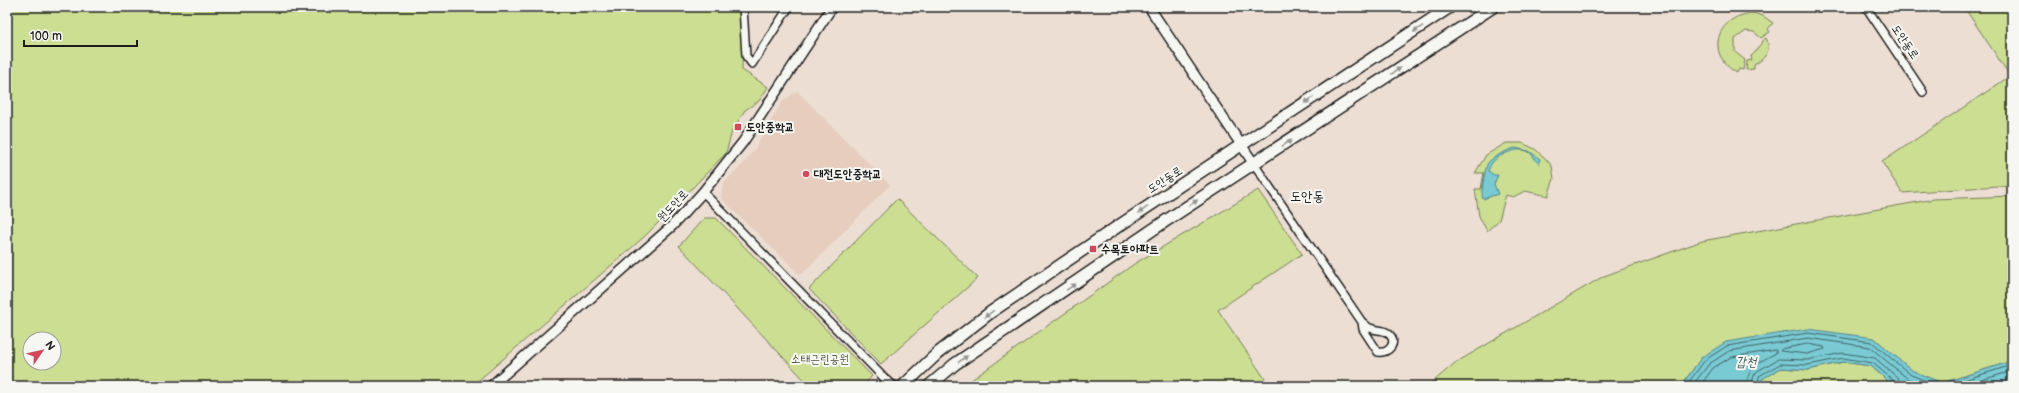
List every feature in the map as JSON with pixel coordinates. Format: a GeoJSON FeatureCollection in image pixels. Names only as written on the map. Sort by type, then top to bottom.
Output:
{"type":"FeatureCollection","features":[{"type":"Feature","properties":{"kind":"main road","name":"도안동로"},"geometry":{"type":"LineString","coordinates":[[903,386],[938,353],[991,312],[1450,7]]}},
{"type":"Feature","properties":{"kind":"main road"},"geometry":{"type":"LineString","coordinates":[[929,386],[955,364],[1002,332],[1493,7]]}},
{"type":"Feature","properties":{"kind":"street"},"geometry":{"type":"LineString","coordinates":[[743,7],[746,56],[752,64],[788,7]]}},
{"type":"Feature","properties":{"kind":"street","name":"원도안로"},"geometry":{"type":"LineString","coordinates":[[491,386],[672,226],[703,192],[742,142],[832,7]]}},
{"type":"Feature","properties":{"kind":"street"},"geometry":{"type":"LineString","coordinates":[[1149,7],[1362,322],[1370,328],[1388,333],[1392,339],[1390,350],[1383,353],[1378,352],[1363,329],[1362,322]]}},
{"type":"Feature","properties":{"kind":"street","name":"도안동로"},"geometry":{"type":"LineString","coordinates":[[1866,7],[1922,92]]}},
{"type":"Feature","properties":{"kind":"street"},"geometry":{"type":"LineString","coordinates":[[703,192],[885,379],[895,386]]}},
{"type":"Feature","properties":{"kind":"shaded area","name":"대전도안중학교"},"geometry":{"type":"Polygon","coordinates":[[[797,91],[890,185],[802,274],[798,273],[721,198],[723,184],[744,163],[756,147],[782,102],[797,91]]]}},
{"type":"Feature","properties":{"kind":"green space"},"geometry":{"type":"Polygon","coordinates":[[[7,7],[740,7],[743,30],[742,70],[768,87],[759,101],[745,110],[732,131],[726,153],[644,237],[472,386],[7,386],[7,7]]]}},
{"type":"Feature","properties":{"kind":"green space"},"geometry":{"type":"Polygon","coordinates":[[[1964,7],[2012,7],[2012,185],[1902,193],[1882,162],[2010,76],[1964,7]]]}},
{"type":"Feature","properties":{"kind":"green space"},"geometry":{"type":"Polygon","coordinates":[[[1753,13],[1763,16],[1773,23],[1768,29],[1770,32],[1761,38],[1754,32],[1746,31],[1735,39],[1735,52],[1745,60],[1743,70],[1739,69],[1737,73],[1727,65],[1721,56],[1718,47],[1719,37],[1723,29],[1730,21],[1740,16],[1753,13]]]}},
{"type":"Feature","properties":{"kind":"green space"},"geometry":{"type":"Polygon","coordinates":[[[1766,38],[1768,42],[1768,50],[1766,54],[1754,65],[1754,69],[1746,70],[1747,61],[1752,60],[1751,56],[1766,38]]]}},
{"type":"Feature","properties":{"kind":"green space"},"geometry":{"type":"Polygon","coordinates":[[[1506,143],[1522,143],[1535,149],[1552,166],[1554,179],[1548,196],[1525,191],[1513,197],[1506,195],[1499,220],[1487,231],[1479,216],[1475,189],[1481,189],[1484,173],[1475,173],[1486,155],[1506,143]]]}},
{"type":"Feature","properties":{"kind":"green space"},"geometry":{"type":"Polygon","coordinates":[[[1258,190],[1302,254],[1218,310],[1270,386],[963,386],[1134,264],[1258,190]]]}},
{"type":"Feature","properties":{"kind":"green space"},"geometry":{"type":"Polygon","coordinates":[[[2012,196],[2012,361],[1942,383],[1913,372],[1874,338],[1702,357],[1681,386],[1428,386],[1455,363],[1604,276],[1702,241],[1934,199],[2012,196]]]}},
{"type":"Feature","properties":{"kind":"green space"},"geometry":{"type":"Polygon","coordinates":[[[897,199],[978,278],[881,364],[809,289],[897,199]]]}},
{"type":"Feature","properties":{"kind":"green space","name":"소태근린공원"},"geometry":{"type":"Polygon","coordinates":[[[704,218],[716,218],[872,376],[863,386],[810,386],[679,246],[704,218]]]}},
{"type":"Feature","properties":{"kind":"green space"},"geometry":{"type":"Polygon","coordinates":[[[1843,362],[1871,366],[1893,386],[1762,386],[1762,379],[1781,368],[1808,370],[1843,362]]]}},
{"type":"Feature","properties":{"kind":"water"},"geometry":{"type":"Polygon","coordinates":[[[1515,148],[1524,150],[1515,150],[1504,154],[1491,164],[1488,171],[1494,175],[1498,175],[1494,184],[1498,194],[1483,199],[1483,181],[1488,163],[1500,154],[1515,148]]]}},
{"type":"Feature","properties":{"kind":"water"},"geometry":{"type":"Polygon","coordinates":[[[1526,150],[1529,151],[1540,159],[1539,164],[1530,153],[1526,150]]]}},
{"type":"Feature","properties":{"kind":"water","name":"갑천"},"geometry":{"type":"Polygon","coordinates":[[[1808,329],[1874,338],[1913,371],[1942,383],[2012,361],[2012,386],[1893,386],[1871,366],[1843,362],[1808,370],[1781,368],[1762,379],[1762,386],[1681,386],[1702,357],[1726,342],[1808,329]]]}},
{"type":"Feature","properties":{"kind":"place","name":"도안중학교"},"geometry":{"type":"Point","coordinates":[738,127]}},
{"type":"Feature","properties":{"kind":"place","name":"대전도안중학교"},"geometry":{"type":"Point","coordinates":[806,174]}},
{"type":"Feature","properties":{"kind":"place","name":"수목토아파트"},"geometry":{"type":"Point","coordinates":[1093,249]}},
{"type":"Feature","properties":{"kind":"district","name":"도안동"},"geometry":{"type":"Point","coordinates":[1307,196]}}]}
